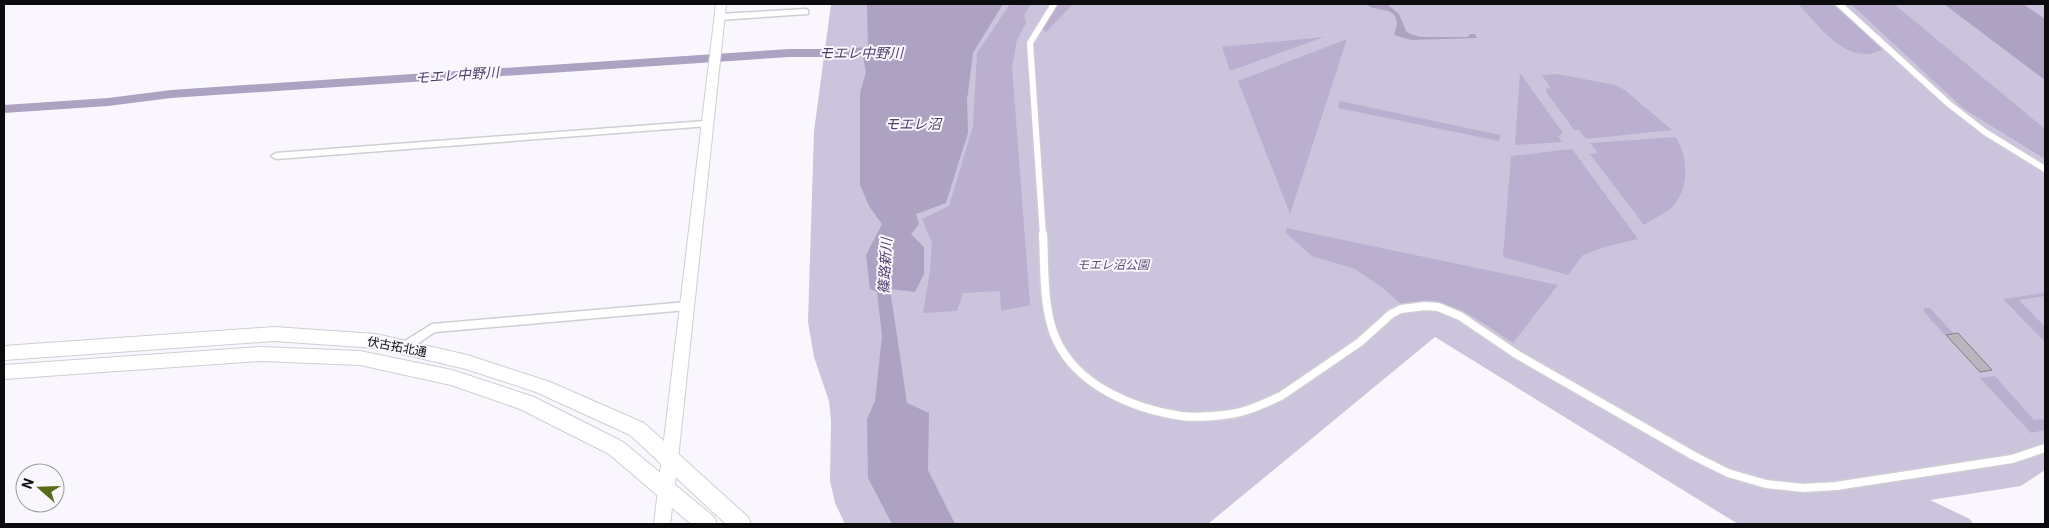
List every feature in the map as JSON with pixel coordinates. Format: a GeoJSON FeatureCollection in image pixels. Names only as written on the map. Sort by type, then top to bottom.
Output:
{"type":"FeatureCollection","features":[{"type":"Feature","properties":{"kind":"main road","name":"伏古拓北通"},"geometry":{"type":"LineString","coordinates":[[4,354],[274,334],[376,341],[404,347],[467,362],[542,387],[637,429],[740,524]]}},
{"type":"Feature","properties":{"kind":"main road","name":"伏古拓北通"},"geometry":{"type":"LineString","coordinates":[[4,372],[261,354],[360,358],[452,378],[527,403],[616,448],[706,524]]}},
{"type":"Feature","properties":{"kind":"street"},"geometry":{"type":"LineString","coordinates":[[662,524],[687,306],[705,124],[721,4]]}},
{"type":"Feature","properties":{"kind":"street"},"geometry":{"type":"LineString","coordinates":[[1054,4],[1030,43],[1036,113],[1047,310],[1056,339],[1068,359],[1084,376],[1119,398],[1149,409],[1183,416],[1217,416],[1248,410],[1281,396],[1360,342],[1391,314],[1401,309],[1424,306],[1438,308],[1460,316],[1516,354],[1694,456],[1728,473],[1766,484],[1803,488],[1836,486],[2012,459],[2045,448]]}},
{"type":"Feature","properties":{"kind":"street"},"geometry":{"type":"LineString","coordinates":[[1839,4],[1949,104],[1985,132],[2045,170]]}},
{"type":"Feature","properties":{"kind":"street"},"geometry":{"type":"LineString","coordinates":[[719,17],[806,12]]}},
{"type":"Feature","properties":{"kind":"street"},"geometry":{"type":"LineString","coordinates":[[276,156],[705,124]]}},
{"type":"Feature","properties":{"kind":"street"},"geometry":{"type":"LineString","coordinates":[[404,347],[432,328],[687,306]]}},
{"type":"Feature","properties":{"kind":"green space","name":"モエレ沼公園"},"geometry":{"type":"Polygon","coordinates":[[[831,4],[2045,4],[2045,470],[2021,486],[1930,500],[1970,519],[1973,524],[1738,524],[1435,337],[1208,524],[845,524],[835,503],[830,481],[831,421],[829,401],[814,357],[808,322],[814,131],[831,4]]]}},
{"type":"Feature","properties":{"kind":"shaded area"},"geometry":{"type":"Polygon","coordinates":[[[1010,4],[1031,4],[1024,15],[1026,23],[1017,40],[1012,67],[1030,305],[1001,311],[1000,291],[963,293],[957,311],[923,313],[930,271],[932,243],[922,219],[949,206],[973,126],[977,53],[1010,4]]]}},
{"type":"Feature","properties":{"kind":"shaded area"},"geometry":{"type":"Polygon","coordinates":[[[1059,4],[1073,4],[1046,32],[1042,29],[1059,4]]]}},
{"type":"Feature","properties":{"kind":"shaded area"},"geometry":{"type":"Polygon","coordinates":[[[1798,4],[1833,4],[1883,50],[1868,54],[1847,50],[1820,28],[1798,4]]]}},
{"type":"Feature","properties":{"kind":"shaded area"},"geometry":{"type":"Polygon","coordinates":[[[1894,4],[2045,129],[2045,159],[1964,109],[1852,5],[1894,4]]]}},
{"type":"Feature","properties":{"kind":"shaded area"},"geometry":{"type":"Polygon","coordinates":[[[1324,37],[1230,71],[1222,47],[1324,37]]]}},
{"type":"Feature","properties":{"kind":"shaded area"},"geometry":{"type":"Polygon","coordinates":[[[1347,39],[1290,214],[1238,81],[1347,39]]]}},
{"type":"Feature","properties":{"kind":"shaded area"},"geometry":{"type":"Polygon","coordinates":[[[1520,73],[1563,133],[1558,136],[1562,142],[1515,145],[1520,73]]]}},
{"type":"Feature","properties":{"kind":"shaded area"},"geometry":{"type":"Polygon","coordinates":[[[1557,74],[1615,85],[1625,90],[1672,130],[1586,139],[1579,130],[1574,130],[1545,90],[1550,87],[1542,75],[1557,74]]]}},
{"type":"Feature","properties":{"kind":"shaded area"},"geometry":{"type":"Polygon","coordinates":[[[1340,101],[1500,135],[1499,141],[1338,108],[1340,101]]]}},
{"type":"Feature","properties":{"kind":"shaded area"},"geometry":{"type":"Polygon","coordinates":[[[1676,137],[1685,163],[1686,172],[1683,189],[1671,208],[1644,225],[1590,154],[1598,153],[1590,143],[1676,137]]]}},
{"type":"Feature","properties":{"kind":"shaded area"},"geometry":{"type":"Polygon","coordinates":[[[1572,149],[1638,239],[1604,247],[1583,255],[1568,275],[1503,257],[1511,156],[1572,149]]]}},
{"type":"Feature","properties":{"kind":"shaded area"},"geometry":{"type":"Polygon","coordinates":[[[1286,228],[1558,285],[1513,343],[1474,317],[1448,306],[1434,303],[1402,305],[1383,288],[1355,269],[1312,256],[1286,233],[1286,228]]]}},
{"type":"Feature","properties":{"kind":"shaded area"},"geometry":{"type":"Polygon","coordinates":[[[2045,293],[2045,296],[2019,300],[2045,327],[2045,342],[2003,299],[2045,293]]]}},
{"type":"Feature","properties":{"kind":"shaded area"},"geometry":{"type":"Polygon","coordinates":[[[1925,308],[1930,308],[1954,334],[1945,335],[1923,311],[1925,308]]]}},
{"type":"Feature","properties":{"kind":"shaded area"},"geometry":{"type":"Polygon","coordinates":[[[1995,376],[2034,420],[2045,419],[2045,430],[2031,433],[1980,378],[1995,376]]]}},
{"type":"Feature","properties":{"kind":"water","name":"モエレ沼"},"geometry":{"type":"Polygon","coordinates":[[[867,4],[1003,4],[973,53],[967,100],[968,133],[946,203],[916,214],[919,224],[911,234],[924,247],[924,274],[915,292],[890,289],[907,403],[929,413],[928,470],[955,524],[892,524],[868,478],[867,419],[875,401],[882,336],[877,292],[870,289],[866,255],[882,224],[869,206],[860,185],[860,93],[866,72],[863,57],[852,57],[855,48],[868,47],[867,4]]]}},
{"type":"Feature","properties":{"kind":"water"},"geometry":{"type":"Polygon","coordinates":[[[1366,4],[1387,4],[1399,14],[1406,31],[1410,34],[1420,37],[1468,37],[1470,34],[1475,34],[1477,38],[1411,40],[1394,35],[1397,24],[1393,14],[1366,4]]]}},
{"type":"Feature","properties":{"kind":"water"},"geometry":{"type":"Polygon","coordinates":[[[1944,4],[2023,4],[2045,19],[2045,80],[1944,4]]]}},
{"type":"Feature","properties":{"kind":"building"},"geometry":{"type":"Polygon","coordinates":[[[1958,333],[1992,370],[1980,372],[1946,335],[1958,333]]]}},
{"type":"Feature","properties":{"kind":"waterway","name":"モエレ中野川"},"geometry":{"type":"LineString","coordinates":[[4,109],[108,102],[171,94],[790,53],[874,53]]}},
{"type":"Feature","properties":{"kind":"water label","name":"篠路新川"},"geometry":{"type":"Point","coordinates":[885,266]}}]}
